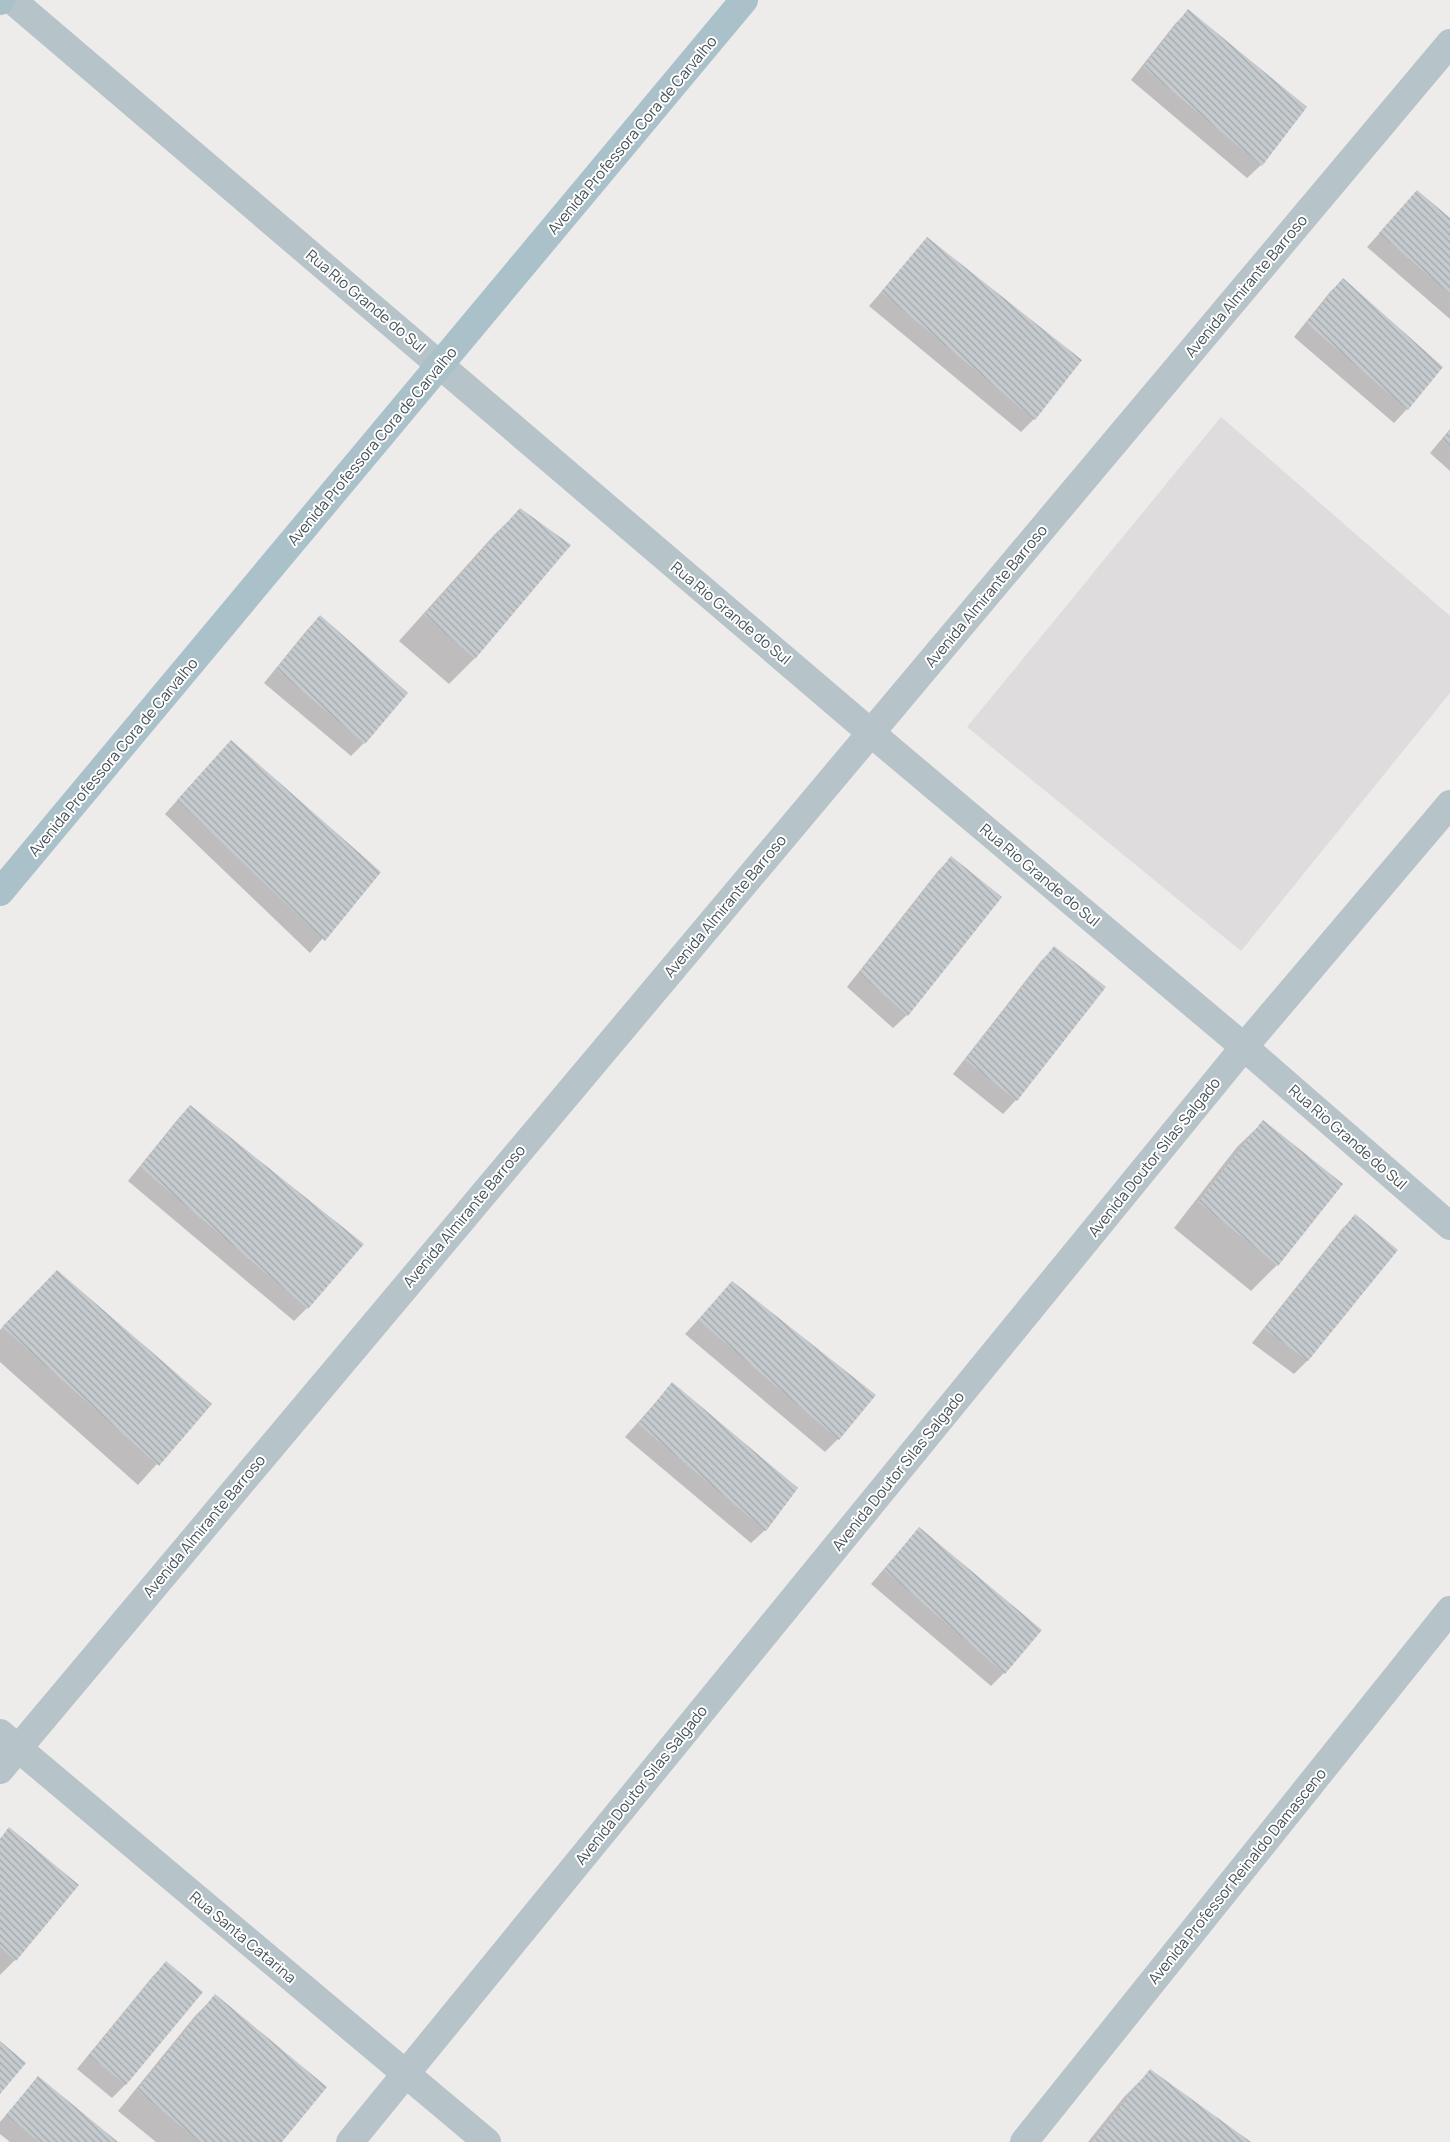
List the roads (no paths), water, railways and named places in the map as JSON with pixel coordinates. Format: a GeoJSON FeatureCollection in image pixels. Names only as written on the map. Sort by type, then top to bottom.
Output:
{"type":"FeatureCollection","features":[{"type":"Feature","properties":{"kind":"main road","name":"Avenida Professora Cora de Carvalho"},"geometry":{"type":"LineString","coordinates":[[0,892],[744,0]]}},
{"type":"Feature","properties":{"kind":"street","name":"Rua Rio Grande do Sul"},"geometry":{"type":"LineString","coordinates":[[12,0],[871,733],[1244,1047],[1450,1226]]}},
{"type":"Feature","properties":{"kind":"street","name":"Avenida Almirante Barroso"},"geometry":{"type":"LineString","coordinates":[[0,1770],[9,1740],[871,733],[1450,43]]}},
{"type":"Feature","properties":{"kind":"street","name":"Avenida Doutor Silas Salgado"},"geometry":{"type":"LineString","coordinates":[[350,2142],[1244,1047],[1450,804]]}},
{"type":"Feature","properties":{"kind":"street","name":"Avenida Professor Reinaldo Damasceno"},"geometry":{"type":"LineString","coordinates":[[1024,2142],[1450,1610]]}},
{"type":"Feature","properties":{"kind":"street","name":"Rua Santa Catarina"},"geometry":{"type":"LineString","coordinates":[[9,1740],[486,2142]]}}]}
